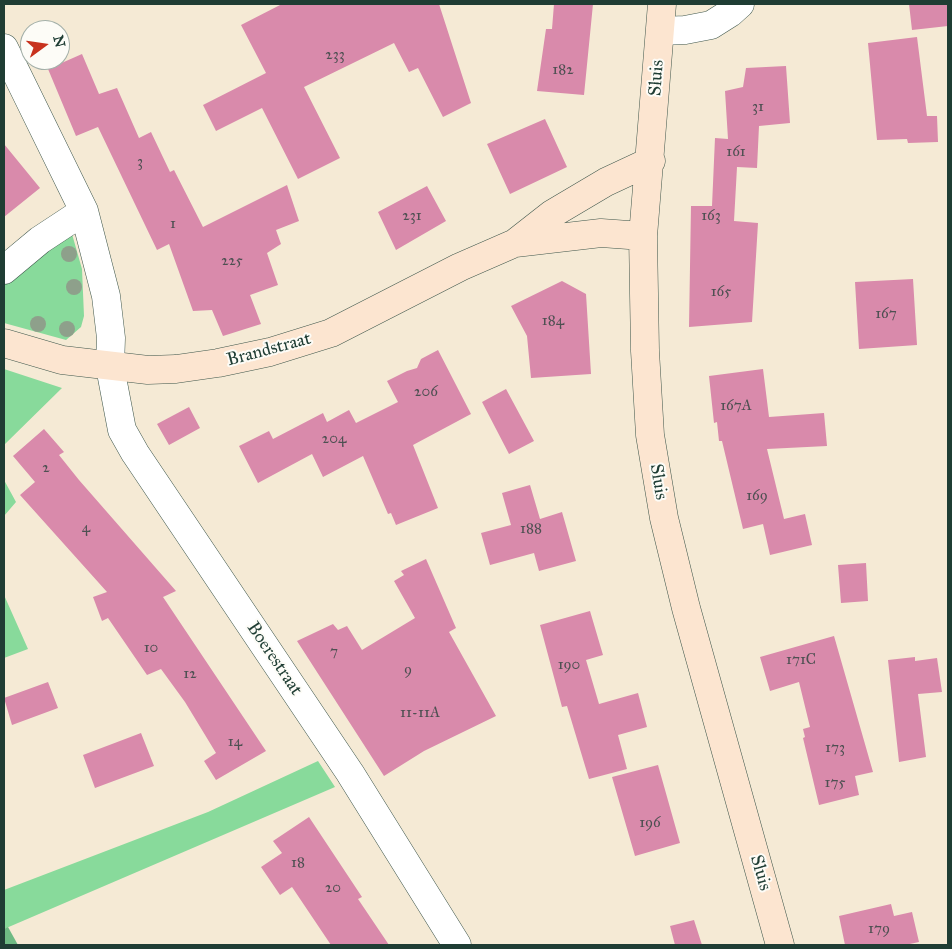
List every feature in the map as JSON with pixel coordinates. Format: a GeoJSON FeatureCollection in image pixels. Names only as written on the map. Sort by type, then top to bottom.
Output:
{"type":"FeatureCollection","features":[{"type":"Feature","properties":{"kind":"street","name":"Sluis"},"geometry":{"type":"LineString","coordinates":[[662,4],[651,161],[643,236],[645,352],[650,435],[664,518],[686,608],[780,945]]}},
{"type":"Feature","properties":{"kind":"street"},"geometry":{"type":"LineString","coordinates":[[661,31],[686,30],[711,24],[730,14],[740,4]]}},
{"type":"Feature","properties":{"kind":"street","name":"Boerestraat"},"geometry":{"type":"LineString","coordinates":[[4,48],[84,211],[106,296],[110,338],[110,367],[122,430],[135,453],[350,773],[456,945]]}},
{"type":"Feature","properties":{"kind":"street","name":"Brandstraat"},"geometry":{"type":"LineString","coordinates":[[4,344],[62,360],[110,367],[176,369],[218,363],[279,350],[331,333],[515,242],[552,214],[606,182],[651,161]]}},
{"type":"Feature","properties":{"kind":"street"},"geometry":{"type":"LineString","coordinates":[[4,270],[40,240],[84,211]]}},
{"type":"Feature","properties":{"kind":"street","name":"Brandstraat"},"geometry":{"type":"LineString","coordinates":[[515,242],[600,233],[643,236]]}},
{"type":"Feature","properties":{"kind":"green space"},"geometry":{"type":"Polygon","coordinates":[[[70,227],[82,269],[84,316],[81,327],[66,340],[4,323],[4,282],[70,227]]]}},
{"type":"Feature","properties":{"kind":"green space"},"geometry":{"type":"Polygon","coordinates":[[[4,369],[62,388],[4,445],[4,369]]]}},
{"type":"Feature","properties":{"kind":"green space"},"geometry":{"type":"Polygon","coordinates":[[[4,480],[16,502],[4,516],[4,480]]]}},
{"type":"Feature","properties":{"kind":"green space"},"geometry":{"type":"Polygon","coordinates":[[[4,595],[28,649],[4,658],[4,595]]]}},
{"type":"Feature","properties":{"kind":"green space"},"geometry":{"type":"Polygon","coordinates":[[[318,761],[335,787],[4,929],[4,890],[208,812],[318,761]]]}},
{"type":"Feature","properties":{"kind":"green space"},"geometry":{"type":"Polygon","coordinates":[[[8,927],[18,945],[4,945],[4,929],[8,927]]]}},
{"type":"Feature","properties":{"kind":"building"},"geometry":{"type":"Polygon","coordinates":[[[282,4],[439,4],[471,103],[443,117],[418,68],[409,72],[394,43],[304,87],[340,158],[298,179],[262,108],[216,131],[203,105],[266,73],[241,25],[282,4]]]}},
{"type":"Feature","properties":{"kind":"building"},"geometry":{"type":"Polygon","coordinates":[[[554,4],[593,4],[584,95],[537,91],[546,29],[552,29],[554,4]]]}},
{"type":"Feature","properties":{"kind":"building"},"geometry":{"type":"Polygon","coordinates":[[[909,4],[948,4],[948,26],[912,30],[909,4]]]}},
{"type":"Feature","properties":{"kind":"building"},"geometry":{"type":"Polygon","coordinates":[[[917,37],[927,116],[937,116],[938,142],[908,143],[907,139],[877,140],[868,43],[917,37]]]}},
{"type":"Feature","properties":{"kind":"building"},"geometry":{"type":"Polygon","coordinates":[[[82,54],[99,94],[117,88],[139,138],[151,132],[170,172],[174,170],[203,227],[287,185],[299,221],[276,230],[281,244],[267,253],[278,285],[250,295],[261,324],[223,336],[212,310],[193,311],[169,244],[157,250],[98,127],[76,136],[48,70],[70,70],[70,59],[82,54]]]}},
{"type":"Feature","properties":{"kind":"building"},"geometry":{"type":"Polygon","coordinates":[[[786,66],[790,123],[759,126],[757,168],[737,167],[734,221],[758,223],[752,322],[689,327],[691,206],[712,206],[715,138],[728,139],[725,91],[743,87],[746,68],[786,66]]]}},
{"type":"Feature","properties":{"kind":"building"},"geometry":{"type":"Polygon","coordinates":[[[545,119],[567,167],[510,194],[487,144],[545,119]]]}},
{"type":"Feature","properties":{"kind":"building"},"geometry":{"type":"Polygon","coordinates":[[[4,144],[40,188],[4,217],[4,144]]]}},
{"type":"Feature","properties":{"kind":"building"},"geometry":{"type":"Polygon","coordinates":[[[427,186],[446,221],[396,250],[378,212],[427,186]]]}},
{"type":"Feature","properties":{"kind":"building"},"geometry":{"type":"Polygon","coordinates":[[[913,279],[917,345],[859,349],[855,282],[913,279]]]}},
{"type":"Feature","properties":{"kind":"building"},"geometry":{"type":"Polygon","coordinates":[[[562,281],[586,294],[591,374],[531,378],[527,336],[511,306],[562,281]]]}},
{"type":"Feature","properties":{"kind":"building"},"geometry":{"type":"Polygon","coordinates":[[[438,350],[471,414],[413,445],[438,508],[396,525],[391,513],[388,514],[363,456],[323,477],[312,454],[258,483],[239,446],[269,431],[273,439],[323,413],[327,422],[349,410],[356,423],[398,402],[387,381],[417,368],[421,359],[438,350]]]}},
{"type":"Feature","properties":{"kind":"building"},"geometry":{"type":"Polygon","coordinates":[[[763,369],[769,417],[824,413],[827,446],[767,449],[784,519],[805,514],[812,545],[770,555],[763,524],[743,529],[722,441],[719,441],[717,422],[714,423],[709,376],[763,369]]]}},
{"type":"Feature","properties":{"kind":"building"},"geometry":{"type":"Polygon","coordinates":[[[506,389],[534,441],[509,454],[482,402],[506,389]]]}},
{"type":"Feature","properties":{"kind":"building"},"geometry":{"type":"Polygon","coordinates":[[[189,407],[200,428],[169,445],[157,424],[189,407]]]}},
{"type":"Feature","properties":{"kind":"building"},"geometry":{"type":"Polygon","coordinates":[[[44,429],[64,452],[59,455],[79,480],[176,591],[163,597],[266,751],[216,780],[204,761],[216,753],[185,702],[161,669],[147,675],[108,618],[102,621],[93,597],[107,592],[20,495],[35,482],[13,456],[44,429]]]}},
{"type":"Feature","properties":{"kind":"building"},"geometry":{"type":"Polygon","coordinates":[[[530,485],[540,519],[562,512],[576,561],[539,571],[534,553],[490,565],[481,533],[511,525],[502,493],[530,485]]]}},
{"type":"Feature","properties":{"kind":"building"},"geometry":{"type":"Polygon","coordinates":[[[426,559],[456,628],[449,632],[496,716],[424,751],[384,776],[297,641],[333,624],[338,630],[347,626],[362,650],[415,618],[394,581],[404,575],[401,571],[426,559]]]}},
{"type":"Feature","properties":{"kind":"building"},"geometry":{"type":"Polygon","coordinates":[[[866,563],[868,601],[841,603],[838,565],[866,563]]]}},
{"type":"Feature","properties":{"kind":"building"},"geometry":{"type":"Polygon","coordinates":[[[590,611],[603,655],[586,660],[599,704],[638,693],[647,727],[618,735],[627,769],[589,779],[567,706],[562,707],[540,625],[590,611]]]}},
{"type":"Feature","properties":{"kind":"building"},"geometry":{"type":"Polygon","coordinates":[[[834,636],[873,772],[855,776],[859,795],[819,805],[803,738],[805,737],[803,729],[810,727],[799,682],[770,691],[760,657],[834,636]]]}},
{"type":"Feature","properties":{"kind":"building"},"geometry":{"type":"Polygon","coordinates":[[[915,657],[915,661],[937,658],[942,692],[918,694],[926,757],[899,762],[888,660],[915,657]]]}},
{"type":"Feature","properties":{"kind":"building"},"geometry":{"type":"Polygon","coordinates":[[[48,682],[58,708],[12,725],[4,698],[48,682]]]}},
{"type":"Feature","properties":{"kind":"building"},"geometry":{"type":"Polygon","coordinates":[[[141,733],[154,766],[95,788],[83,755],[141,733]]]}},
{"type":"Feature","properties":{"kind":"building"},"geometry":{"type":"Polygon","coordinates":[[[658,765],[680,843],[635,856],[612,777],[658,765]]]}},
{"type":"Feature","properties":{"kind":"building"},"geometry":{"type":"Polygon","coordinates":[[[309,817],[362,897],[358,899],[389,945],[331,945],[292,887],[280,895],[261,867],[282,853],[273,841],[309,817]]]}},
{"type":"Feature","properties":{"kind":"building"},"geometry":{"type":"Polygon","coordinates":[[[891,904],[894,916],[912,912],[919,942],[905,945],[845,945],[839,916],[891,904]]]}},
{"type":"Feature","properties":{"kind":"building"},"geometry":{"type":"Polygon","coordinates":[[[694,920],[702,945],[675,945],[670,926],[694,920]]]}}]}
